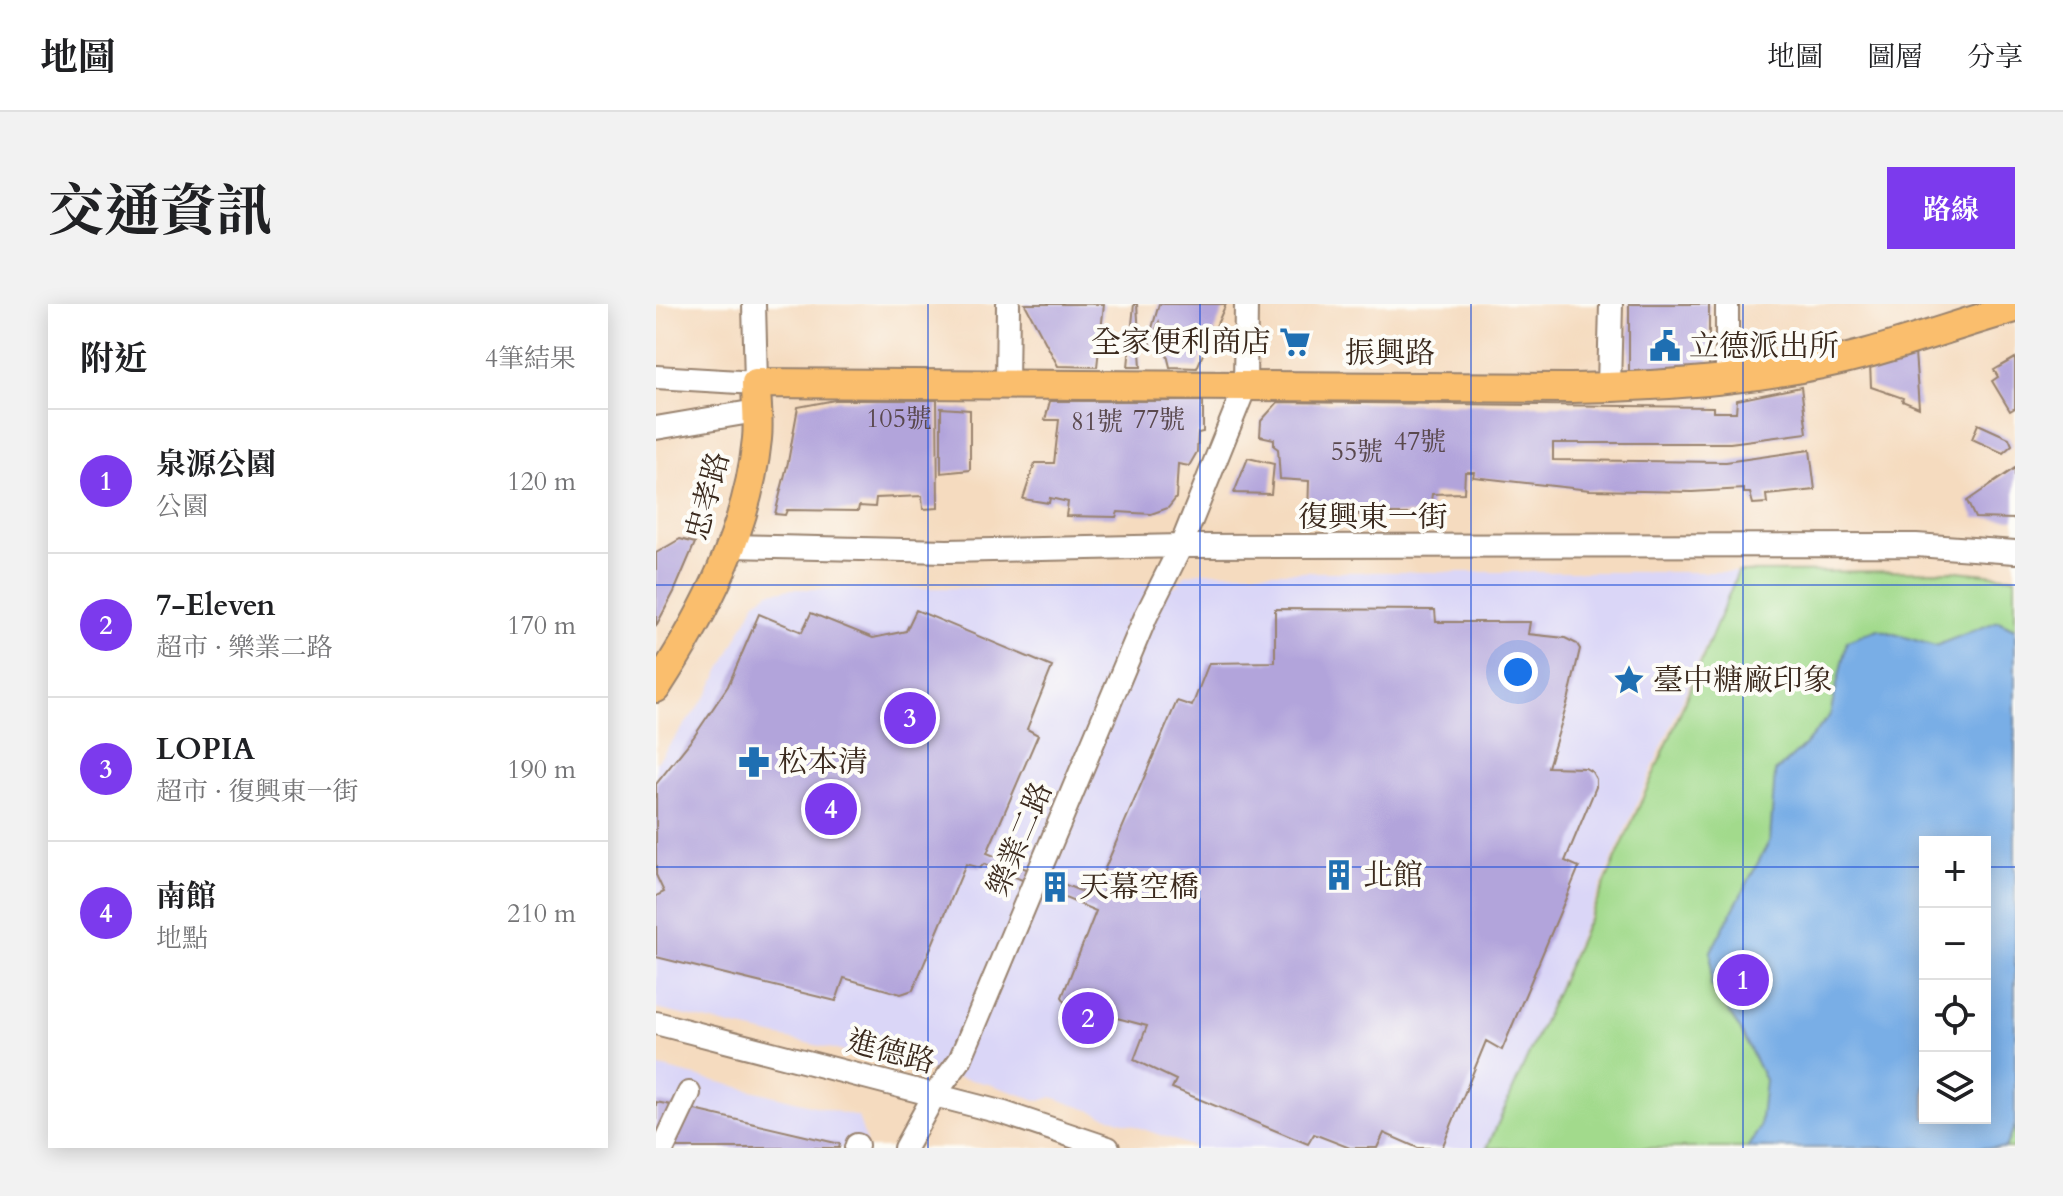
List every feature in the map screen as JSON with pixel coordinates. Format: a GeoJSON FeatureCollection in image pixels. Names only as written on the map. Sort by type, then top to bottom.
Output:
{"type":"FeatureCollection","features":[{"type":"Feature","properties":{"kind":"main road","name":"振興路"},"geometry":{"type":"LineString","coordinates":[[756,397],[1007,385],[1609,387],[1727,378],[1793,368],[1868,353],[1958,314],[2015,308]]}},
{"type":"Feature","properties":{"kind":"main road","name":"忠孝路"},"geometry":{"type":"LineString","coordinates":[[656,688],[700,615],[731,546],[753,468],[758,436],[756,397]]}},
{"type":"Feature","properties":{"kind":"street","name":"忠孝路"},"geometry":{"type":"LineString","coordinates":[[754,304],[756,397]]}},
{"type":"Feature","properties":{"kind":"street"},"geometry":{"type":"LineString","coordinates":[[1007,385],[1008,304]]}},
{"type":"Feature","properties":{"kind":"street"},"geometry":{"type":"LineString","coordinates":[[1245,387],[1246,304]]}},
{"type":"Feature","properties":{"kind":"street"},"geometry":{"type":"LineString","coordinates":[[1609,387],[1611,304]]}},
{"type":"Feature","properties":{"kind":"street"},"geometry":{"type":"LineString","coordinates":[[1727,304],[1727,378]]}},
{"type":"Feature","properties":{"kind":"street"},"geometry":{"type":"LineString","coordinates":[[656,377],[756,397]]}},
{"type":"Feature","properties":{"kind":"street","name":"樂業二路"},"geometry":{"type":"LineString","coordinates":[[905,1148],[935,1094],[960,1060],[1146,616],[1181,546],[1245,387]]}},
{"type":"Feature","properties":{"kind":"street","name":"振興路"},"geometry":{"type":"LineString","coordinates":[[656,428],[756,397]]}},
{"type":"Feature","properties":{"kind":"street","name":"復興東一街"},"geometry":{"type":"LineString","coordinates":[[731,546],[947,551],[1181,546],[1916,545],[2015,552]]}},
{"type":"Feature","properties":{"kind":"street","name":"進德路"},"geometry":{"type":"LineString","coordinates":[[656,1023],[1004,1113],[1108,1148]]}},
{"type":"Feature","properties":{"kind":"street"},"geometry":{"type":"LineString","coordinates":[[663,1148],[689,1093]]}},
{"type":"Feature","properties":{"kind":"shaded area"},"geometry":{"type":"Polygon","coordinates":[[[1199,572],[1738,572],[1487,1148],[1197,1148],[1052,1097],[1040,1101],[989,1084],[656,1009],[656,763],[708,694],[756,601],[769,592],[791,589],[1177,586],[1185,575],[1199,572]]]}},
{"type":"Feature","properties":{"kind":"shaded area"},"geometry":{"type":"Polygon","coordinates":[[[656,1066],[858,1117],[866,1142],[864,1148],[656,1148],[656,1066]]]}},
{"type":"Feature","properties":{"kind":"green space"},"geometry":{"type":"Polygon","coordinates":[[[1957,571],[2015,577],[2015,1148],[1487,1148],[1670,737],[1738,572],[1957,571]]]}},
{"type":"Feature","properties":{"kind":"water"},"geometry":{"type":"Polygon","coordinates":[[[1998,621],[2015,629],[2015,1125],[2005,1148],[1747,1148],[1760,1128],[1765,1080],[1741,1031],[1711,985],[1711,951],[1770,840],[1775,772],[1804,746],[1830,715],[1847,641],[1878,629],[1935,646],[1998,621]]]}},
{"type":"Feature","properties":{"kind":"building"},"geometry":{"type":"Polygon","coordinates":[[[1025,304],[1104,304],[1097,367],[1058,366],[1025,304]]]}},
{"type":"Feature","properties":{"kind":"building"},"geometry":{"type":"Polygon","coordinates":[[[1134,304],[1137,304],[1141,367],[1128,367],[1134,304]]]}},
{"type":"Feature","properties":{"kind":"building"},"geometry":{"type":"Polygon","coordinates":[[[1159,304],[1226,304],[1214,331],[1214,340],[1209,340],[1197,368],[1170,367],[1159,322],[1146,349],[1159,304]]]}},
{"type":"Feature","properties":{"kind":"building"},"geometry":{"type":"Polygon","coordinates":[[[1629,304],[1709,304],[1709,371],[1629,371],[1629,304]]]}},
{"type":"Feature","properties":{"kind":"building"},"geometry":{"type":"Polygon","coordinates":[[[1915,352],[1919,408],[1902,401],[1903,398],[1871,387],[1870,363],[1915,352]]]}},
{"type":"Feature","properties":{"kind":"building"},"geometry":{"type":"Polygon","coordinates":[[[2015,358],[2015,408],[2010,411],[1992,381],[1998,377],[1994,370],[2015,358]]]}},
{"type":"Feature","properties":{"kind":"building"},"geometry":{"type":"Polygon","coordinates":[[[1801,387],[1807,433],[1730,443],[1553,443],[1553,460],[1726,462],[1810,450],[1815,490],[1766,495],[1767,503],[1753,504],[1750,493],[1744,493],[1744,489],[1692,492],[1590,490],[1473,477],[1474,472],[1465,472],[1464,493],[1432,494],[1429,514],[1371,514],[1371,508],[1358,508],[1358,515],[1308,514],[1309,481],[1280,479],[1278,449],[1274,446],[1274,439],[1260,436],[1261,421],[1278,402],[1713,407],[1713,412],[1736,412],[1737,400],[1801,387]]]}},
{"type":"Feature","properties":{"kind":"building"},"geometry":{"type":"Polygon","coordinates":[[[835,400],[937,400],[938,508],[923,509],[922,496],[876,498],[875,507],[859,506],[858,511],[787,510],[785,515],[775,514],[798,407],[835,400]]]}},
{"type":"Feature","properties":{"kind":"building"},"geometry":{"type":"Polygon","coordinates":[[[1050,401],[1203,401],[1203,432],[1198,433],[1197,452],[1189,466],[1178,464],[1176,498],[1168,508],[1151,514],[1118,512],[1116,517],[1066,516],[1068,502],[1050,498],[1049,503],[1023,499],[1035,463],[1054,463],[1059,420],[1045,420],[1050,401]]]}},
{"type":"Feature","properties":{"kind":"building"},"geometry":{"type":"Polygon","coordinates":[[[941,408],[970,410],[970,470],[941,473],[941,408]]]}},
{"type":"Feature","properties":{"kind":"building"},"geometry":{"type":"Polygon","coordinates":[[[1978,424],[2009,438],[2012,445],[2003,453],[1972,439],[1978,424]]]}},
{"type":"Feature","properties":{"kind":"building"},"geometry":{"type":"Polygon","coordinates":[[[1248,458],[1274,464],[1271,494],[1234,493],[1248,458]]]}},
{"type":"Feature","properties":{"kind":"building"},"geometry":{"type":"Polygon","coordinates":[[[2015,468],[2015,519],[1975,518],[1967,501],[2015,468]]]}},
{"type":"Feature","properties":{"kind":"building"},"geometry":{"type":"Polygon","coordinates":[[[680,539],[695,543],[656,626],[656,553],[680,539]]]}},
{"type":"Feature","properties":{"kind":"building","name":"北館"},"geometry":{"type":"Polygon","coordinates":[[[1275,609],[1435,610],[1436,622],[1530,622],[1528,634],[1565,638],[1580,649],[1548,767],[1585,768],[1596,779],[1596,787],[1565,861],[1579,867],[1502,1050],[1486,1041],[1442,1148],[1418,1148],[1384,1133],[1377,1148],[1350,1148],[1314,1134],[1308,1144],[1172,1088],[1176,1080],[1134,1060],[1147,1026],[1072,1006],[1062,997],[1096,911],[984,864],[980,868],[966,864],[913,990],[901,994],[844,978],[836,1001],[656,957],[656,896],[664,892],[656,875],[656,784],[693,738],[728,686],[759,614],[802,632],[811,613],[873,638],[906,631],[916,610],[1052,667],[1027,729],[1038,735],[987,853],[1100,899],[1106,886],[1099,882],[1177,701],[1192,706],[1209,663],[1275,662],[1275,609]]]}},
{"type":"Feature","properties":{"kind":"building"},"geometry":{"type":"Polygon","coordinates":[[[656,1102],[840,1144],[839,1148],[656,1148],[656,1102]]]}},
{"type":"Feature","properties":{"kind":"place","name":"全家便利商店"},"geometry":{"type":"Point","coordinates":[1295,342]}},
{"type":"Feature","properties":{"kind":"place","name":"立德派出所"},"geometry":{"type":"Point","coordinates":[1665,346]}},
{"type":"Feature","properties":{"kind":"place","name":"臺中糖廠印象"},"geometry":{"type":"Point","coordinates":[1629,680]}},
{"type":"Feature","properties":{"kind":"place","name":"LOPIA"},"geometry":{"type":"Point","coordinates":[910,718]}},
{"type":"Feature","properties":{"kind":"place","name":"松本清"},"geometry":{"type":"Point","coordinates":[754,762]}},
{"type":"Feature","properties":{"kind":"place","name":"南館"},"geometry":{"type":"Point","coordinates":[831,809]}},
{"type":"Feature","properties":{"kind":"place","name":"北館"},"geometry":{"type":"Point","coordinates":[1339,875]}},
{"type":"Feature","properties":{"kind":"place","name":"天幕空橋"},"geometry":{"type":"Point","coordinates":[1055,887]}},
{"type":"Feature","properties":{"kind":"place","name":"泉源公園"},"geometry":{"type":"Point","coordinates":[1743,980]}},
{"type":"Feature","properties":{"kind":"place","name":"7-Eleven"},"geometry":{"type":"Point","coordinates":[1088,1018]}}]}
